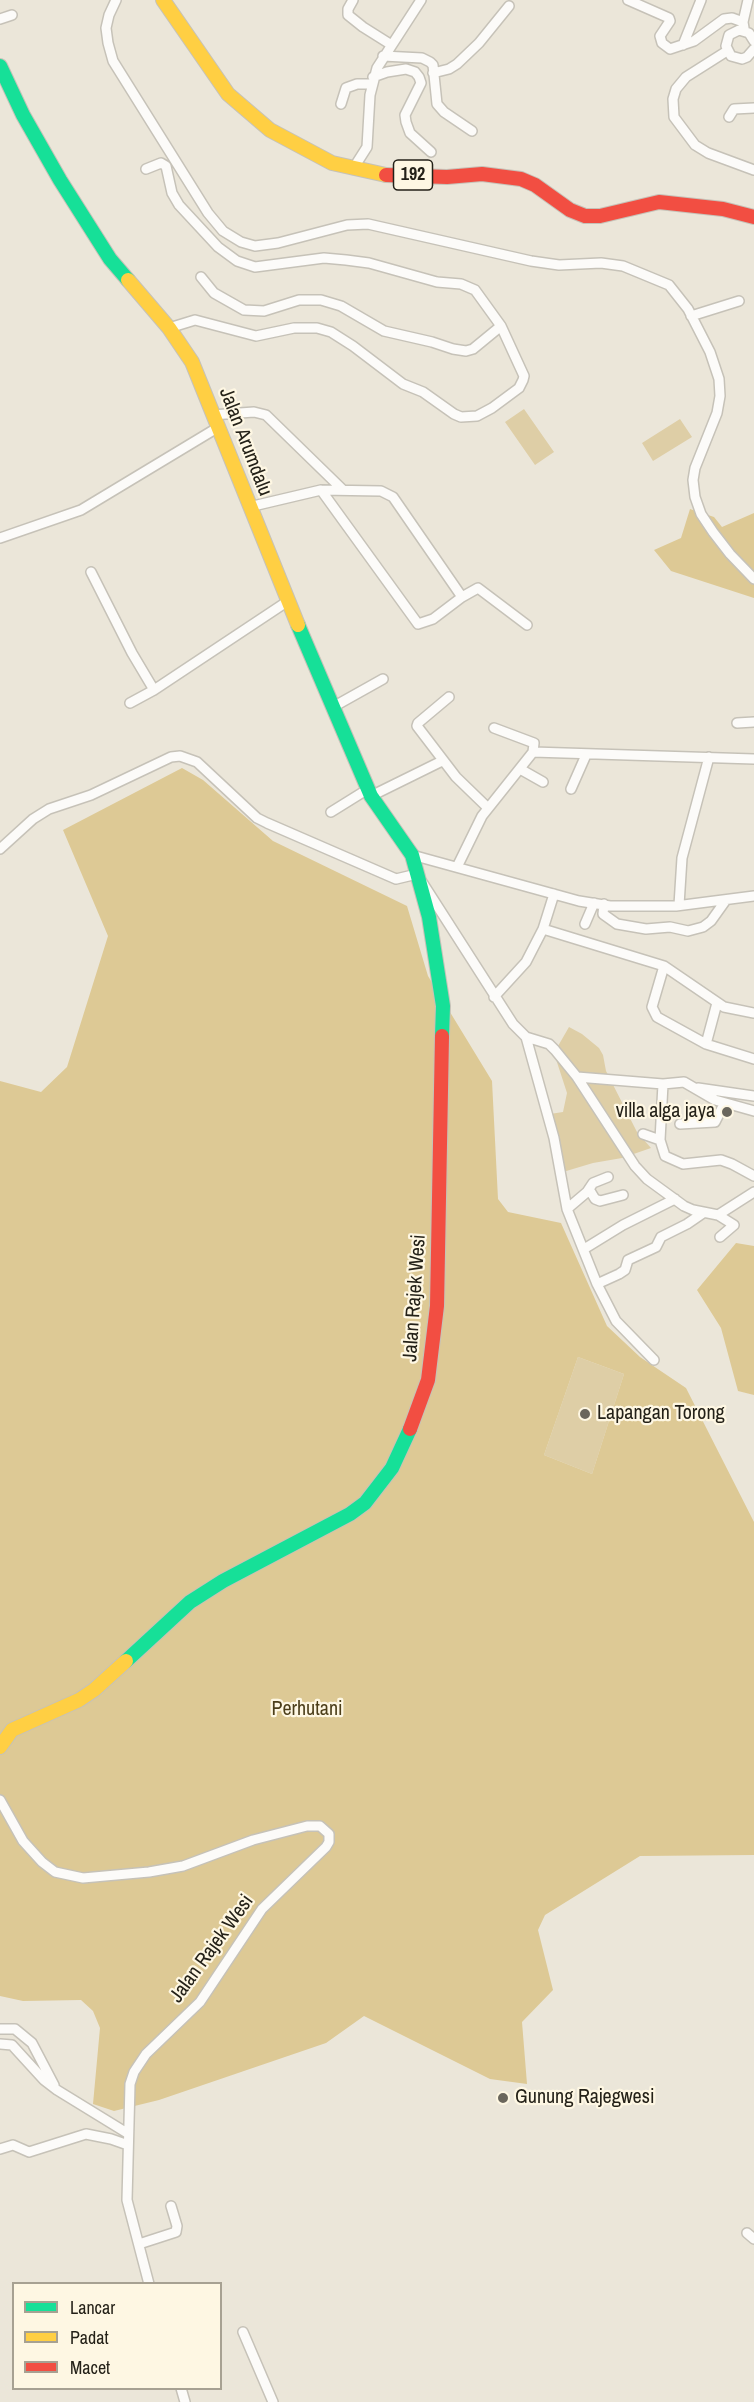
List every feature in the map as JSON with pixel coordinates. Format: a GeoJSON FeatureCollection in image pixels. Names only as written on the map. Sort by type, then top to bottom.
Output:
{"type":"FeatureCollection","features":[{"type":"Feature","properties":{"kind":"street"},"geometry":{"type":"LineString","coordinates":[[116,0],[106,28],[113,61],[208,213],[223,231],[241,242],[255,246],[278,243],[347,225],[368,224],[531,261],[560,265],[601,263],[623,266],[669,285],[691,316],[719,379],[720,396],[717,413],[695,468],[693,480],[695,497],[701,514],[713,532],[754,579]]}},
{"type":"Feature","properties":{"kind":"street","name":"192"},"geometry":{"type":"LineString","coordinates":[[163,0],[228,94],[249,115],[270,130],[332,163],[384,175],[447,177],[482,174],[521,179],[535,185],[570,210],[585,216],[600,216],[659,202],[723,209],[754,217]]}},
{"type":"Feature","properties":{"kind":"street"},"geometry":{"type":"LineString","coordinates":[[353,0],[348,9],[348,15],[390,44]]}},
{"type":"Feature","properties":{"kind":"street"},"geometry":{"type":"LineString","coordinates":[[353,169],[367,147],[372,81],[390,44],[421,0]]}},
{"type":"Feature","properties":{"kind":"street"},"geometry":{"type":"LineString","coordinates":[[628,0],[642,4],[669,18],[670,21],[660,36],[667,48],[694,41],[724,19],[732,18],[744,26],[754,41]]}},
{"type":"Feature","properties":{"kind":"street"},"geometry":{"type":"LineString","coordinates":[[683,45],[701,0]]}},
{"type":"Feature","properties":{"kind":"street"},"geometry":{"type":"LineString","coordinates":[[748,0],[744,26],[729,35],[726,46],[736,58],[742,59],[754,49]]}},
{"type":"Feature","properties":{"kind":"street"},"geometry":{"type":"LineString","coordinates":[[433,73],[457,64],[479,43],[509,6]]}},
{"type":"Feature","properties":{"kind":"street"},"geometry":{"type":"LineString","coordinates":[[0,19],[12,15]]}},
{"type":"Feature","properties":{"kind":"street"},"geometry":{"type":"LineString","coordinates":[[728,51],[686,77],[676,89],[673,99],[674,117],[695,145],[708,153],[754,170]]}},
{"type":"Feature","properties":{"kind":"street"},"geometry":{"type":"LineString","coordinates":[[383,56],[426,59],[433,65],[438,104],[444,112],[472,131]]}},
{"type":"Feature","properties":{"kind":"street","name":"Jalan Arumdalu"},"geometry":{"type":"LineString","coordinates":[[0,66],[28,125],[104,249],[169,328],[192,362],[249,507],[369,793],[412,855]]}},
{"type":"Feature","properties":{"kind":"street"},"geometry":{"type":"LineString","coordinates":[[341,104],[346,88],[372,81],[387,72],[406,69],[415,72],[421,84],[405,116],[406,122],[410,133],[431,152]]}},
{"type":"Feature","properties":{"kind":"street"},"geometry":{"type":"LineString","coordinates":[[729,117],[734,109],[754,108]]}},
{"type":"Feature","properties":{"kind":"street"},"geometry":{"type":"LineString","coordinates":[[146,169],[161,163],[166,166],[172,193],[179,205],[218,247],[237,261],[255,267],[324,258],[369,262],[437,282],[460,284],[475,290],[501,326],[524,380],[508,398],[477,416],[468,417],[454,414],[423,392],[403,384],[331,332],[317,328],[294,328],[256,336],[195,320],[169,328]]}},
{"type":"Feature","properties":{"kind":"street"},"geometry":{"type":"LineString","coordinates":[[201,278],[214,293],[227,302],[252,312],[264,311],[299,300],[321,300],[341,306],[384,331],[465,351],[473,348],[501,326]]}},
{"type":"Feature","properties":{"kind":"street"},"geometry":{"type":"LineString","coordinates":[[691,316],[739,301]]}},
{"type":"Feature","properties":{"kind":"street"},"geometry":{"type":"LineString","coordinates":[[0,538],[81,510],[215,422],[254,412],[266,415],[343,490]]}},
{"type":"Feature","properties":{"kind":"street"},"geometry":{"type":"LineString","coordinates":[[321,490],[418,624],[433,619],[478,588],[527,625]]}},
{"type":"Feature","properties":{"kind":"street"},"geometry":{"type":"LineString","coordinates":[[249,507],[321,490],[381,491],[393,497],[462,597]]}},
{"type":"Feature","properties":{"kind":"street"},"geometry":{"type":"LineString","coordinates":[[91,572],[154,690]]}},
{"type":"Feature","properties":{"kind":"street"},"geometry":{"type":"LineString","coordinates":[[130,703],[154,690],[288,601]]}},
{"type":"Feature","properties":{"kind":"street"},"geometry":{"type":"LineString","coordinates":[[333,707],[383,679]]}},
{"type":"Feature","properties":{"kind":"street"},"geometry":{"type":"LineString","coordinates":[[449,697],[417,726],[442,760],[488,808]]}},
{"type":"Feature","properties":{"kind":"street"},"geometry":{"type":"LineString","coordinates":[[736,723],[754,722]]}},
{"type":"Feature","properties":{"kind":"street"},"geometry":{"type":"LineString","coordinates":[[457,867],[482,816],[533,752],[534,743],[494,728]]}},
{"type":"Feature","properties":{"kind":"street"},"geometry":{"type":"LineString","coordinates":[[533,752],[754,759]]}},
{"type":"Feature","properties":{"kind":"street"},"geometry":{"type":"LineString","coordinates":[[571,789],[586,755]]}},
{"type":"Feature","properties":{"kind":"street"},"geometry":{"type":"LineString","coordinates":[[0,849],[33,819],[49,809],[91,795],[171,757],[180,756],[197,762],[257,818],[396,879],[418,876],[513,1024],[526,1037],[549,1044],[562,1057],[635,1166],[648,1179],[684,1206],[718,1215],[734,1225],[720,1237]]}},
{"type":"Feature","properties":{"kind":"street"},"geometry":{"type":"LineString","coordinates":[[679,905],[682,858],[709,757]]}},
{"type":"Feature","properties":{"kind":"street"},"geometry":{"type":"LineString","coordinates":[[332,812],[442,760]]}},
{"type":"Feature","properties":{"kind":"street"},"geometry":{"type":"LineString","coordinates":[[520,769],[543,782]]}},
{"type":"Feature","properties":{"kind":"street"},"geometry":{"type":"LineString","coordinates":[[412,855],[599,904],[679,905],[754,896]]}},
{"type":"Feature","properties":{"kind":"street","name":"Jalan Rajek Wesi"},"geometry":{"type":"LineString","coordinates":[[0,1746],[12,1730],[79,1700],[94,1690],[190,1602],[223,1581],[350,1515],[365,1503],[392,1468],[418,1411],[428,1380],[437,1306],[440,1210],[439,1093],[443,1006],[434,945],[412,855]]}},
{"type":"Feature","properties":{"kind":"street"},"geometry":{"type":"LineString","coordinates":[[495,997],[526,962],[543,929],[554,894]]}},
{"type":"Feature","properties":{"kind":"street"},"geometry":{"type":"LineString","coordinates":[[599,904],[603,914],[617,924],[646,929],[670,927],[688,931],[703,927],[711,921],[726,900]]}},
{"type":"Feature","properties":{"kind":"street"},"geometry":{"type":"LineString","coordinates":[[585,924],[599,904]]}},
{"type":"Feature","properties":{"kind":"street"},"geometry":{"type":"LineString","coordinates":[[543,929],[664,966],[717,1004],[734,1010],[754,1013]]}},
{"type":"Feature","properties":{"kind":"street"},"geometry":{"type":"LineString","coordinates":[[664,966],[652,1012],[706,1044],[754,1059]]}},
{"type":"Feature","properties":{"kind":"street"},"geometry":{"type":"LineString","coordinates":[[706,1044],[717,1004]]}},
{"type":"Feature","properties":{"kind":"street"},"geometry":{"type":"LineString","coordinates":[[526,1037],[554,1138],[567,1209],[597,1284],[616,1321],[654,1360]]}},
{"type":"Feature","properties":{"kind":"street"},"geometry":{"type":"LineString","coordinates":[[577,1077],[663,1084],[684,1082],[709,1098],[754,1111]]}},
{"type":"Feature","properties":{"kind":"street"},"geometry":{"type":"LineString","coordinates":[[663,1084],[660,1140],[662,1150],[671,1161],[683,1164],[721,1160],[754,1176]]}},
{"type":"Feature","properties":{"kind":"street"},"geometry":{"type":"LineString","coordinates":[[693,1087],[714,1092],[722,1090],[754,1096]]}},
{"type":"Feature","properties":{"kind":"street"},"geometry":{"type":"LineString","coordinates":[[680,1124],[716,1122],[724,1104]]}},
{"type":"Feature","properties":{"kind":"street"},"geometry":{"type":"LineString","coordinates":[[643,1134],[660,1140]]}},
{"type":"Feature","properties":{"kind":"street"},"geometry":{"type":"LineString","coordinates":[[567,1209],[589,1189],[592,1183],[608,1177]]}},
{"type":"Feature","properties":{"kind":"street"},"geometry":{"type":"LineString","coordinates":[[589,1189],[600,1201],[623,1195]]}},
{"type":"Feature","properties":{"kind":"street"},"geometry":{"type":"LineString","coordinates":[[718,1215],[754,1192]]}},
{"type":"Feature","properties":{"kind":"street"},"geometry":{"type":"LineString","coordinates":[[584,1248],[675,1198]]}},
{"type":"Feature","properties":{"kind":"street"},"geometry":{"type":"LineString","coordinates":[[597,1284],[625,1270],[628,1260],[656,1246],[661,1237],[687,1224],[703,1212]]}},
{"type":"Feature","properties":{"kind":"street","name":"Jalan Rajek Wesi"},"geometry":{"type":"LineString","coordinates":[[0,1800],[23,1841],[42,1862],[55,1872],[83,1878],[137,1874],[183,1866],[261,1837],[307,1826],[320,1826],[328,1834],[329,1842],[326,1847],[262,1909],[200,2002],[146,2054],[134,2072],[130,2084],[127,2133],[127,2200],[149,2282]]}},
{"type":"Feature","properties":{"kind":"street"},"geometry":{"type":"LineString","coordinates":[[0,2029],[15,2030],[32,2043],[57,2090]]}},
{"type":"Feature","properties":{"kind":"street"},"geometry":{"type":"LineString","coordinates":[[0,2044],[12,2045],[44,2080],[57,2090],[127,2133]]}},
{"type":"Feature","properties":{"kind":"street"},"geometry":{"type":"LineString","coordinates":[[0,2149],[13,2145],[30,2152],[86,2134],[128,2145]]}},
{"type":"Feature","properties":{"kind":"street"},"geometry":{"type":"LineString","coordinates":[[139,2244],[176,2232],[177,2226],[171,2206]]}},
{"type":"Feature","properties":{"kind":"street"},"geometry":{"type":"LineString","coordinates":[[243,2332],[273,2402]]}},
{"type":"Feature","properties":{"kind":"shaded area"},"geometry":{"type":"Polygon","coordinates":[[[524,409],[554,452],[535,465],[505,422],[524,409]]]}},
{"type":"Feature","properties":{"kind":"shaded area"},"geometry":{"type":"Polygon","coordinates":[[[680,419],[692,437],[653,461],[642,443],[680,419]]]}},
{"type":"Feature","properties":{"kind":"shaded area"},"geometry":{"type":"Polygon","coordinates":[[[569,1027],[599,1048],[606,1071],[637,1132],[651,1148],[622,1158],[593,1163],[563,1172],[550,1114],[563,1112],[567,1093],[554,1053],[569,1027]]]}},
{"type":"Feature","properties":{"kind":"shaded area","name":"Lapangan Torong"},"geometry":{"type":"Polygon","coordinates":[[[578,1357],[624,1374],[592,1474],[544,1455],[578,1357]]]}},
{"type":"Feature","properties":{"kind":"green space"},"geometry":{"type":"Polygon","coordinates":[[[690,509],[714,517],[722,527],[754,513],[754,598],[671,571],[654,550],[681,538],[690,509]]]}},
{"type":"Feature","properties":{"kind":"green space","name":"Perhutani"},"geometry":{"type":"Polygon","coordinates":[[[182,768],[203,780],[273,841],[407,906],[428,976],[492,1081],[498,1199],[508,1212],[561,1223],[607,1326],[640,1357],[686,1388],[754,1522],[754,1855],[640,1856],[545,1915],[538,1930],[553,1990],[522,2022],[527,2084],[490,2079],[364,2016],[326,2043],[159,2100],[114,2111],[93,2104],[100,2028],[93,2011],[81,2000],[23,2001],[0,1996],[0,1081],[41,1092],[67,1067],[108,936],[63,830],[182,768]],[[578,1357],[544,1455],[592,1474],[624,1374],[578,1357]]]}},
{"type":"Feature","properties":{"kind":"green space"},"geometry":{"type":"Polygon","coordinates":[[[736,1243],[754,1246],[754,1395],[738,1391],[721,1328],[697,1290],[736,1243]]]}},
{"type":"Feature","properties":{"kind":"traffic: fast"},"geometry":{"type":"LineString","coordinates":[[0,66],[23,115],[60,180],[110,259],[128,280]]}},
{"type":"Feature","properties":{"kind":"traffic: fast"},"geometry":{"type":"LineString","coordinates":[[298,625],[371,796],[412,855],[429,917],[443,1006],[442,1036]]}},
{"type":"Feature","properties":{"kind":"traffic: fast"},"geometry":{"type":"LineString","coordinates":[[126,1661],[190,1602],[223,1581],[350,1514],[365,1503],[392,1468],[410,1429]]}},
{"type":"Feature","properties":{"kind":"traffic: slow"},"geometry":{"type":"LineString","coordinates":[[163,0],[228,94],[270,130],[332,163],[386,175]]}},
{"type":"Feature","properties":{"kind":"traffic: slow"},"geometry":{"type":"LineString","coordinates":[[128,280],[169,328],[192,362],[298,625]]}},
{"type":"Feature","properties":{"kind":"traffic: slow"},"geometry":{"type":"LineString","coordinates":[[0,1747],[12,1730],[79,1700],[94,1690],[126,1661]]}},
{"type":"Feature","properties":{"kind":"traffic: jam"},"geometry":{"type":"LineString","coordinates":[[386,175],[447,177],[482,174],[521,179],[535,185],[570,210],[585,216],[600,216],[659,202],[723,209],[754,217]]}},
{"type":"Feature","properties":{"kind":"traffic: jam"},"geometry":{"type":"LineString","coordinates":[[410,1429],[428,1380],[437,1306],[442,1036]]}},
{"type":"Feature","properties":{"kind":"place","name":"villa alga jaya"},"geometry":{"type":"Point","coordinates":[727,1112]}},
{"type":"Feature","properties":{"kind":"place","name":"Lapangan Torong"},"geometry":{"type":"Point","coordinates":[585,1414]}},
{"type":"Feature","properties":{"kind":"place","name":"Gunung Rajegwesi"},"geometry":{"type":"Point","coordinates":[503,2098]}}]}
